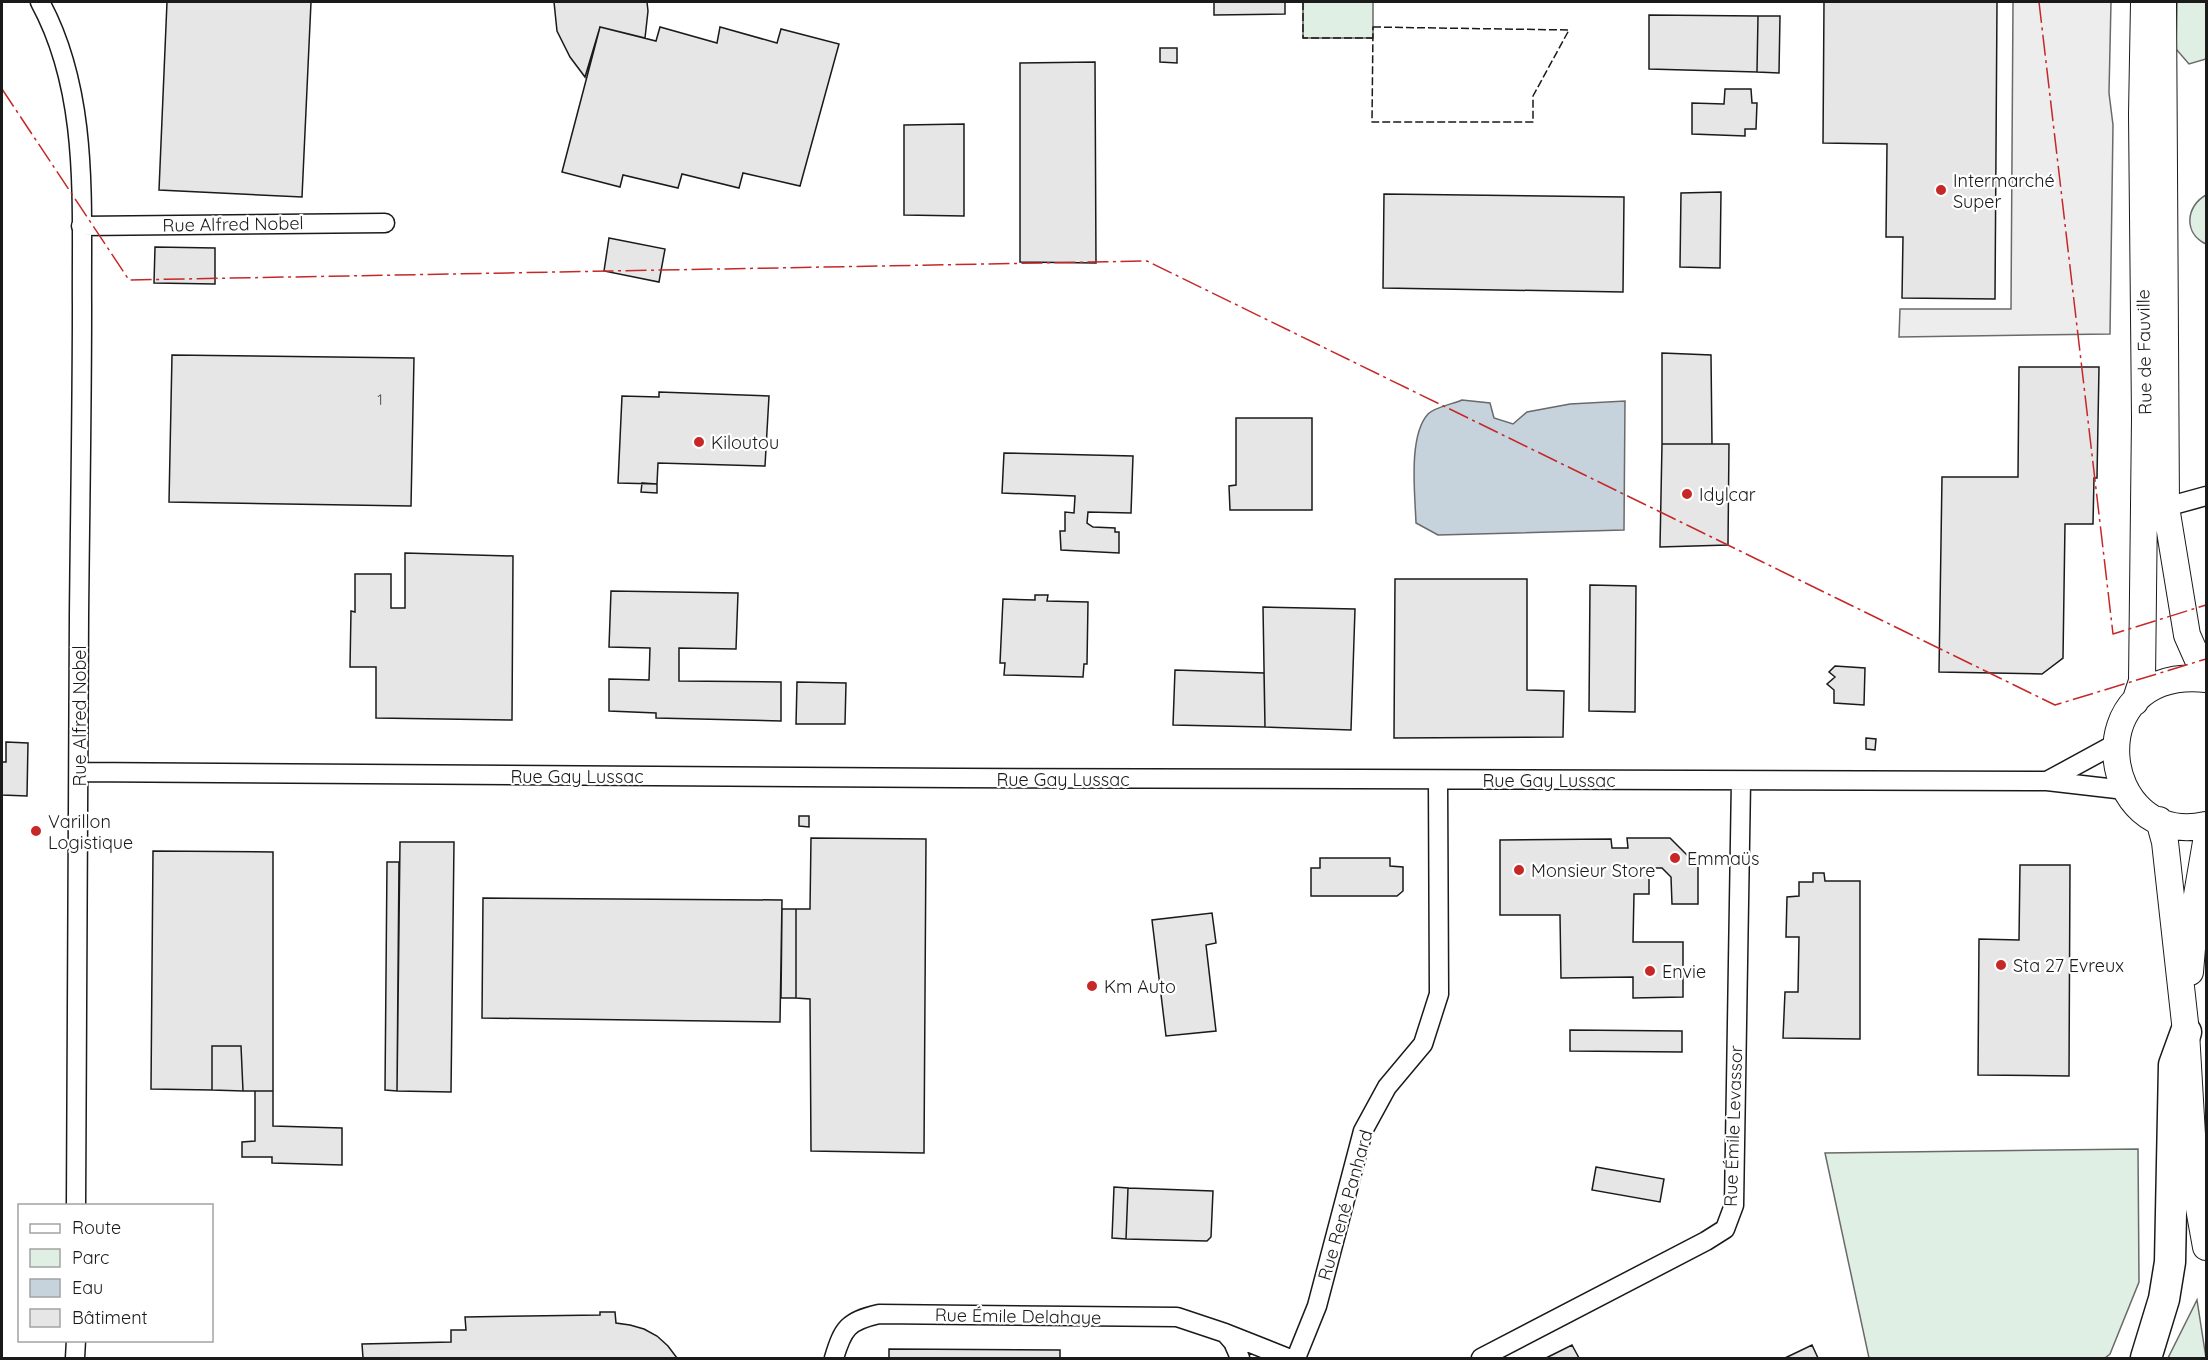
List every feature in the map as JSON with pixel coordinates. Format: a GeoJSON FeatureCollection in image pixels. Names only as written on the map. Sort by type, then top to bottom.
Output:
{"type":"FeatureCollection","features":[{"type":"Feature","properties":{"kind":"highway"},"geometry":{"type":"LineString","coordinates":[[2146,1359],[2164,1299],[2170,1262],[2174,1065],[2186,1032]]}},
{"type":"Feature","properties":{"kind":"main road","name":"Rue de Fauville"},"geometry":{"type":"LineString","coordinates":[[2135,702],[2142,681],[2145,418],[2142,114],[2144,2]]}},
{"type":"Feature","properties":{"kind":"main road","name":"Rue de Fauville"},"geometry":{"type":"LineString","coordinates":[[2163,2],[2166,507],[2187,635],[2206,679]]}},
{"type":"Feature","properties":{"kind":"main road"},"geometry":{"type":"LineString","coordinates":[[2206,679],[2187,677],[2168,681],[2150,689],[2135,702],[2122,722],[2115,744],[2117,768],[2125,790],[2140,808],[2159,820],[2177,826],[2206,825]]}},
{"type":"Feature","properties":{"kind":"main road"},"geometry":{"type":"LineString","coordinates":[[2159,820],[2165,842],[2186,1032],[2195,1186],[2206,1247]]}},
{"type":"Feature","properties":{"kind":"main road"},"geometry":{"type":"LineString","coordinates":[[2186,1032],[2196,901],[2206,842]]}},
{"type":"Feature","properties":{"kind":"street","name":"Rue Alfred Nobel"},"geometry":{"type":"LineString","coordinates":[[40,2],[68,66],[78,129],[81,226],[82,443],[76,1204]]}},
{"type":"Feature","properties":{"kind":"street","name":"Rue Alfred Nobel"},"geometry":{"type":"LineString","coordinates":[[81,226],[385,223]]}},
{"type":"Feature","properties":{"kind":"street"},"geometry":{"type":"LineString","coordinates":[[2166,507],[2206,496]]}},
{"type":"Feature","properties":{"kind":"street","name":"Rue Gay Lussac"},"geometry":{"type":"LineString","coordinates":[[2047,781],[2115,744]]}},
{"type":"Feature","properties":{"kind":"street","name":"Rue Gay Lussac"},"geometry":{"type":"LineString","coordinates":[[79,772],[2047,781],[2125,790]]}},
{"type":"Feature","properties":{"kind":"street","name":"Rue René Panhard"},"geometry":{"type":"LineString","coordinates":[[1296,1359],[1317,1306],[1363,1131],[1387,1087],[1423,1044],[1439,994],[1438,780]]}},
{"type":"Feature","properties":{"kind":"street","name":"Rue Émile Levassor"},"geometry":{"type":"LineString","coordinates":[[1481,1359],[1725,1229],[1734,1205],[1741,781]]}},
{"type":"Feature","properties":{"kind":"street","name":"Rue Émile Delahaye"},"geometry":{"type":"LineString","coordinates":[[834,1359],[841,1336],[857,1319],[879,1314],[1177,1317],[1225,1333],[1288,1359]]}},
{"type":"Feature","properties":{"kind":"street"},"geometry":{"type":"LineString","coordinates":[[1225,1333],[1233,1342],[1240,1359]]}},
{"type":"Feature","properties":{"kind":"street"},"geometry":{"type":"LineString","coordinates":[[75,1342],[75,1359]]}},
{"type":"Feature","properties":{"kind":"green space"},"geometry":{"type":"Polygon","coordinates":[[[1303,2],[1373,2],[1373,38],[1303,38],[1303,2]]]}},
{"type":"Feature","properties":{"kind":"green space"},"geometry":{"type":"Polygon","coordinates":[[[2177,2],[2206,2],[2206,59],[2189,64],[2176,49],[2177,2]]]}},
{"type":"Feature","properties":{"kind":"green space"},"geometry":{"type":"Polygon","coordinates":[[[2206,195],[2206,244],[2193,233],[2190,219],[2194,206],[2206,195]]]}},
{"type":"Feature","properties":{"kind":"green space"},"geometry":{"type":"Polygon","coordinates":[[[2138,1149],[2139,1282],[2110,1354],[2105,1358],[1869,1358],[1825,1153],[2138,1149]]]}},
{"type":"Feature","properties":{"kind":"green space"},"geometry":{"type":"Polygon","coordinates":[[[2197,1300],[2206,1358],[2168,1358],[2197,1300]]]}},
{"type":"Feature","properties":{"kind":"shaded area"},"geometry":{"type":"Polygon","coordinates":[[[2013,2],[2111,2],[2109,93],[2113,125],[2110,334],[1899,337],[1900,309],[2011,309],[2013,2]]]}},
{"type":"Feature","properties":{"kind":"water"},"geometry":{"type":"Polygon","coordinates":[[[1462,400],[1490,403],[1494,418],[1513,424],[1527,412],[1570,404],[1625,401],[1624,530],[1438,535],[1416,523],[1414,466],[1415,451],[1422,424],[1431,412],[1462,400]]]}},
{"type":"Feature","properties":{"kind":"building"},"geometry":{"type":"Polygon","coordinates":[[[167,2],[311,2],[302,197],[159,190],[167,2]]]}},
{"type":"Feature","properties":{"kind":"building"},"geometry":{"type":"Polygon","coordinates":[[[554,2],[647,2],[645,38],[600,27],[585,77],[570,57],[557,31],[554,2]]]}},
{"type":"Feature","properties":{"kind":"building"},"geometry":{"type":"Polygon","coordinates":[[[1214,2],[1285,2],[1285,14],[1214,15],[1214,2]]]}},
{"type":"Feature","properties":{"kind":"building","name":"Intermarché Super"},"geometry":{"type":"Polygon","coordinates":[[[1824,2],[1997,2],[1995,299],[1902,298],[1903,237],[1886,237],[1887,144],[1823,143],[1824,2]]]}},
{"type":"Feature","properties":{"kind":"building"},"geometry":{"type":"Polygon","coordinates":[[[1649,15],[1758,16],[1757,72],[1649,69],[1649,15]]]}},
{"type":"Feature","properties":{"kind":"building"},"geometry":{"type":"Polygon","coordinates":[[[1758,16],[1780,16],[1779,73],[1757,72],[1758,16]]]}},
{"type":"Feature","properties":{"kind":"building"},"geometry":{"type":"Polygon","coordinates":[[[600,27],[656,41],[660,27],[717,43],[720,27],[777,43],[781,29],[839,44],[800,186],[743,173],[739,188],[682,174],[678,188],[623,175],[620,187],[562,172],[600,27]]]}},
{"type":"Feature","properties":{"kind":"building"},"geometry":{"type":"Polygon","coordinates":[[[1160,48],[1177,48],[1177,63],[1160,62],[1160,48]]]}},
{"type":"Feature","properties":{"kind":"building"},"geometry":{"type":"Polygon","coordinates":[[[1095,62],[1096,263],[1020,262],[1020,63],[1095,62]]]}},
{"type":"Feature","properties":{"kind":"building"},"geometry":{"type":"Polygon","coordinates":[[[1725,89],[1751,89],[1752,103],[1757,103],[1756,129],[1745,129],[1745,136],[1692,134],[1692,103],[1724,104],[1725,89]]]}},
{"type":"Feature","properties":{"kind":"building"},"geometry":{"type":"Polygon","coordinates":[[[964,124],[964,216],[904,215],[904,125],[964,124]]]}},
{"type":"Feature","properties":{"kind":"building"},"geometry":{"type":"Polygon","coordinates":[[[1721,192],[1720,268],[1680,267],[1681,193],[1721,192]]]}},
{"type":"Feature","properties":{"kind":"building"},"geometry":{"type":"Polygon","coordinates":[[[1384,194],[1624,197],[1623,292],[1383,288],[1384,194]]]}},
{"type":"Feature","properties":{"kind":"building"},"geometry":{"type":"Polygon","coordinates":[[[609,238],[665,249],[659,282],[604,271],[609,238]]]}},
{"type":"Feature","properties":{"kind":"building"},"geometry":{"type":"Polygon","coordinates":[[[155,247],[215,248],[215,284],[154,283],[155,247]]]}},
{"type":"Feature","properties":{"kind":"building"},"geometry":{"type":"Polygon","coordinates":[[[1662,353],[1711,355],[1712,444],[1662,444],[1662,353]]]}},
{"type":"Feature","properties":{"kind":"building"},"geometry":{"type":"Polygon","coordinates":[[[172,355],[414,358],[411,506],[169,502],[172,355]]]}},
{"type":"Feature","properties":{"kind":"building"},"geometry":{"type":"Polygon","coordinates":[[[2019,367],[2099,367],[2097,478],[2094,478],[2093,524],[2065,524],[2063,658],[2042,674],[1939,672],[1942,477],[2018,477],[2019,367]]]}},
{"type":"Feature","properties":{"kind":"building"},"geometry":{"type":"Polygon","coordinates":[[[659,392],[769,396],[765,466],[658,463],[657,484],[618,483],[622,396],[659,397],[659,392]]]}},
{"type":"Feature","properties":{"kind":"building"},"geometry":{"type":"Polygon","coordinates":[[[1236,418],[1312,418],[1312,510],[1230,510],[1229,486],[1236,485],[1236,418]]]}},
{"type":"Feature","properties":{"kind":"building"},"geometry":{"type":"Polygon","coordinates":[[[1662,444],[1729,444],[1728,545],[1660,547],[1662,444]]]}},
{"type":"Feature","properties":{"kind":"building"},"geometry":{"type":"Polygon","coordinates":[[[1004,453],[1133,456],[1131,513],[1088,512],[1087,523],[1093,527],[1115,528],[1115,532],[1119,532],[1119,553],[1061,550],[1060,531],[1065,531],[1065,512],[1074,513],[1075,496],[1002,493],[1004,453]]]}},
{"type":"Feature","properties":{"kind":"building"},"geometry":{"type":"Polygon","coordinates":[[[642,483],[657,484],[657,493],[641,492],[642,483]]]}},
{"type":"Feature","properties":{"kind":"building"},"geometry":{"type":"Polygon","coordinates":[[[405,553],[513,556],[512,720],[376,718],[376,667],[350,667],[351,611],[355,612],[355,574],[391,574],[391,608],[405,608],[405,553]]]}},
{"type":"Feature","properties":{"kind":"building"},"geometry":{"type":"Polygon","coordinates":[[[1395,579],[1527,579],[1527,690],[1564,691],[1563,737],[1394,738],[1395,579]]]}},
{"type":"Feature","properties":{"kind":"building"},"geometry":{"type":"Polygon","coordinates":[[[1590,585],[1636,586],[1635,712],[1589,711],[1590,585]]]}},
{"type":"Feature","properties":{"kind":"building"},"geometry":{"type":"Polygon","coordinates":[[[611,591],[738,593],[736,649],[679,648],[679,681],[781,682],[781,721],[656,718],[656,713],[609,711],[609,679],[649,680],[650,648],[609,647],[611,591]]]}},
{"type":"Feature","properties":{"kind":"building"},"geometry":{"type":"Polygon","coordinates":[[[1035,595],[1048,595],[1047,601],[1088,602],[1087,664],[1084,664],[1083,677],[1004,675],[1005,663],[1000,663],[1003,599],[1035,600],[1035,595]]]}},
{"type":"Feature","properties":{"kind":"building"},"geometry":{"type":"Polygon","coordinates":[[[1263,607],[1355,609],[1351,730],[1265,727],[1263,607]]]}},
{"type":"Feature","properties":{"kind":"building"},"geometry":{"type":"Polygon","coordinates":[[[1835,666],[1865,668],[1864,705],[1834,703],[1834,690],[1827,684],[1835,677],[1829,672],[1835,666]]]}},
{"type":"Feature","properties":{"kind":"building"},"geometry":{"type":"Polygon","coordinates":[[[1175,670],[1264,673],[1265,727],[1173,725],[1175,670]]]}},
{"type":"Feature","properties":{"kind":"building"},"geometry":{"type":"Polygon","coordinates":[[[797,682],[846,683],[845,724],[796,724],[797,682]]]}},
{"type":"Feature","properties":{"kind":"building"},"geometry":{"type":"Polygon","coordinates":[[[1866,738],[1876,739],[1875,750],[1866,749],[1866,738]]]}},
{"type":"Feature","properties":{"kind":"building"},"geometry":{"type":"Polygon","coordinates":[[[6,742],[28,743],[27,796],[2,795],[2,762],[6,762],[6,742]]]}},
{"type":"Feature","properties":{"kind":"building"},"geometry":{"type":"Polygon","coordinates":[[[799,816],[809,816],[809,827],[799,826],[799,816]]]}},
{"type":"Feature","properties":{"kind":"building"},"geometry":{"type":"Polygon","coordinates":[[[811,838],[926,839],[924,1153],[811,1151],[810,999],[796,998],[796,909],[810,909],[811,838]]]}},
{"type":"Feature","properties":{"kind":"building"},"geometry":{"type":"Polygon","coordinates":[[[1627,838],[1670,838],[1698,866],[1698,904],[1672,904],[1671,877],[1662,868],[1649,868],[1649,894],[1634,894],[1633,942],[1683,942],[1683,997],[1633,998],[1633,977],[1561,978],[1560,915],[1500,915],[1500,840],[1611,839],[1612,848],[1628,848],[1627,838]]]}},
{"type":"Feature","properties":{"kind":"building"},"geometry":{"type":"Polygon","coordinates":[[[400,842],[454,842],[451,1092],[397,1091],[400,842]]]}},
{"type":"Feature","properties":{"kind":"building"},"geometry":{"type":"Polygon","coordinates":[[[153,851],[273,852],[273,1091],[243,1091],[241,1046],[212,1046],[212,1090],[151,1089],[153,851]]]}},
{"type":"Feature","properties":{"kind":"building"},"geometry":{"type":"Polygon","coordinates":[[[1320,858],[1390,858],[1390,866],[1403,867],[1403,891],[1397,896],[1311,896],[1311,868],[1320,868],[1320,858]]]}},
{"type":"Feature","properties":{"kind":"building"},"geometry":{"type":"Polygon","coordinates":[[[387,862],[399,862],[397,1091],[385,1090],[387,862]]]}},
{"type":"Feature","properties":{"kind":"building"},"geometry":{"type":"Polygon","coordinates":[[[2020,865],[2070,865],[2069,1076],[1978,1075],[1979,939],[2019,940],[2020,865]]]}},
{"type":"Feature","properties":{"kind":"building"},"geometry":{"type":"Polygon","coordinates":[[[1813,873],[1824,873],[1825,881],[1860,881],[1860,1039],[1783,1038],[1785,992],[1798,992],[1799,937],[1786,937],[1787,897],[1799,896],[1799,882],[1813,882],[1813,873]]]}},
{"type":"Feature","properties":{"kind":"building"},"geometry":{"type":"Polygon","coordinates":[[[483,898],[782,900],[780,1022],[482,1018],[483,898]]]}},
{"type":"Feature","properties":{"kind":"building"},"geometry":{"type":"Polygon","coordinates":[[[782,909],[796,909],[796,998],[781,998],[782,909]]]}},
{"type":"Feature","properties":{"kind":"building"},"geometry":{"type":"Polygon","coordinates":[[[1212,913],[1216,943],[1206,945],[1216,1031],[1166,1036],[1152,920],[1212,913]]]}},
{"type":"Feature","properties":{"kind":"building"},"geometry":{"type":"Polygon","coordinates":[[[1570,1030],[1682,1031],[1682,1052],[1570,1051],[1570,1030]]]}},
{"type":"Feature","properties":{"kind":"building"},"geometry":{"type":"Polygon","coordinates":[[[212,1046],[241,1046],[243,1091],[212,1090],[212,1046]]]}},
{"type":"Feature","properties":{"kind":"building"},"geometry":{"type":"Polygon","coordinates":[[[255,1091],[273,1091],[273,1126],[342,1128],[342,1165],[272,1163],[272,1157],[242,1157],[242,1142],[255,1141],[255,1091]]]}},
{"type":"Feature","properties":{"kind":"building"},"geometry":{"type":"Polygon","coordinates":[[[1596,1167],[1664,1179],[1660,1202],[1592,1190],[1596,1167]]]}},
{"type":"Feature","properties":{"kind":"building"},"geometry":{"type":"Polygon","coordinates":[[[1114,1187],[1128,1188],[1126,1239],[1112,1238],[1114,1187]]]}},
{"type":"Feature","properties":{"kind":"building"},"geometry":{"type":"Polygon","coordinates":[[[1128,1188],[1213,1191],[1211,1237],[1207,1241],[1126,1239],[1128,1188]]]}},
{"type":"Feature","properties":{"kind":"building"},"geometry":{"type":"Polygon","coordinates":[[[600,1312],[615,1312],[616,1323],[644,1329],[657,1336],[677,1358],[363,1358],[362,1344],[451,1342],[451,1330],[466,1330],[465,1317],[600,1315],[600,1312]]]}},
{"type":"Feature","properties":{"kind":"building"},"geometry":{"type":"Polygon","coordinates":[[[1572,1345],[1579,1358],[1546,1358],[1572,1345]]]}},
{"type":"Feature","properties":{"kind":"building"},"geometry":{"type":"Polygon","coordinates":[[[1812,1345],[1818,1358],[1785,1358],[1812,1345]]]}},
{"type":"Feature","properties":{"kind":"building"},"geometry":{"type":"Polygon","coordinates":[[[889,1349],[1060,1350],[1060,1358],[889,1358],[889,1349]]]}},
{"type":"Feature","properties":{"kind":"fence"},"geometry":{"type":"LineString","coordinates":[[1303,2],[1303,38],[1373,38]]}},
{"type":"Feature","properties":{"kind":"fence"},"geometry":{"type":"LineString","coordinates":[[1373,27],[1569,30],[1533,96],[1533,122],[1372,122],[1373,27]]}},
{"type":"Feature","properties":{"kind":"power"},"geometry":{"type":"LineString","coordinates":[[2039,2],[2113,634],[2206,605]]}},
{"type":"Feature","properties":{"kind":"power"},"geometry":{"type":"LineString","coordinates":[[2,89],[129,280],[1147,261],[2055,705],[2206,659]]}},
{"type":"Feature","properties":{"kind":"place","name":"Intermarché Super"},"geometry":{"type":"Point","coordinates":[1941,190]}},
{"type":"Feature","properties":{"kind":"place","name":"Kiloutou"},"geometry":{"type":"Point","coordinates":[699,442]}},
{"type":"Feature","properties":{"kind":"place","name":"Idylcar"},"geometry":{"type":"Point","coordinates":[1687,494]}},
{"type":"Feature","properties":{"kind":"place","name":"Varillon Logistique"},"geometry":{"type":"Point","coordinates":[36,831]}},
{"type":"Feature","properties":{"kind":"place","name":"Emmaüs"},"geometry":{"type":"Point","coordinates":[1675,858]}},
{"type":"Feature","properties":{"kind":"place","name":"Monsieur Store"},"geometry":{"type":"Point","coordinates":[1519,870]}},
{"type":"Feature","properties":{"kind":"place","name":"Sta 27 Evreux"},"geometry":{"type":"Point","coordinates":[2001,965]}},
{"type":"Feature","properties":{"kind":"place","name":"Envie"},"geometry":{"type":"Point","coordinates":[1650,971]}},
{"type":"Feature","properties":{"kind":"place","name":"Km Auto"},"geometry":{"type":"Point","coordinates":[1092,986]}}]}
